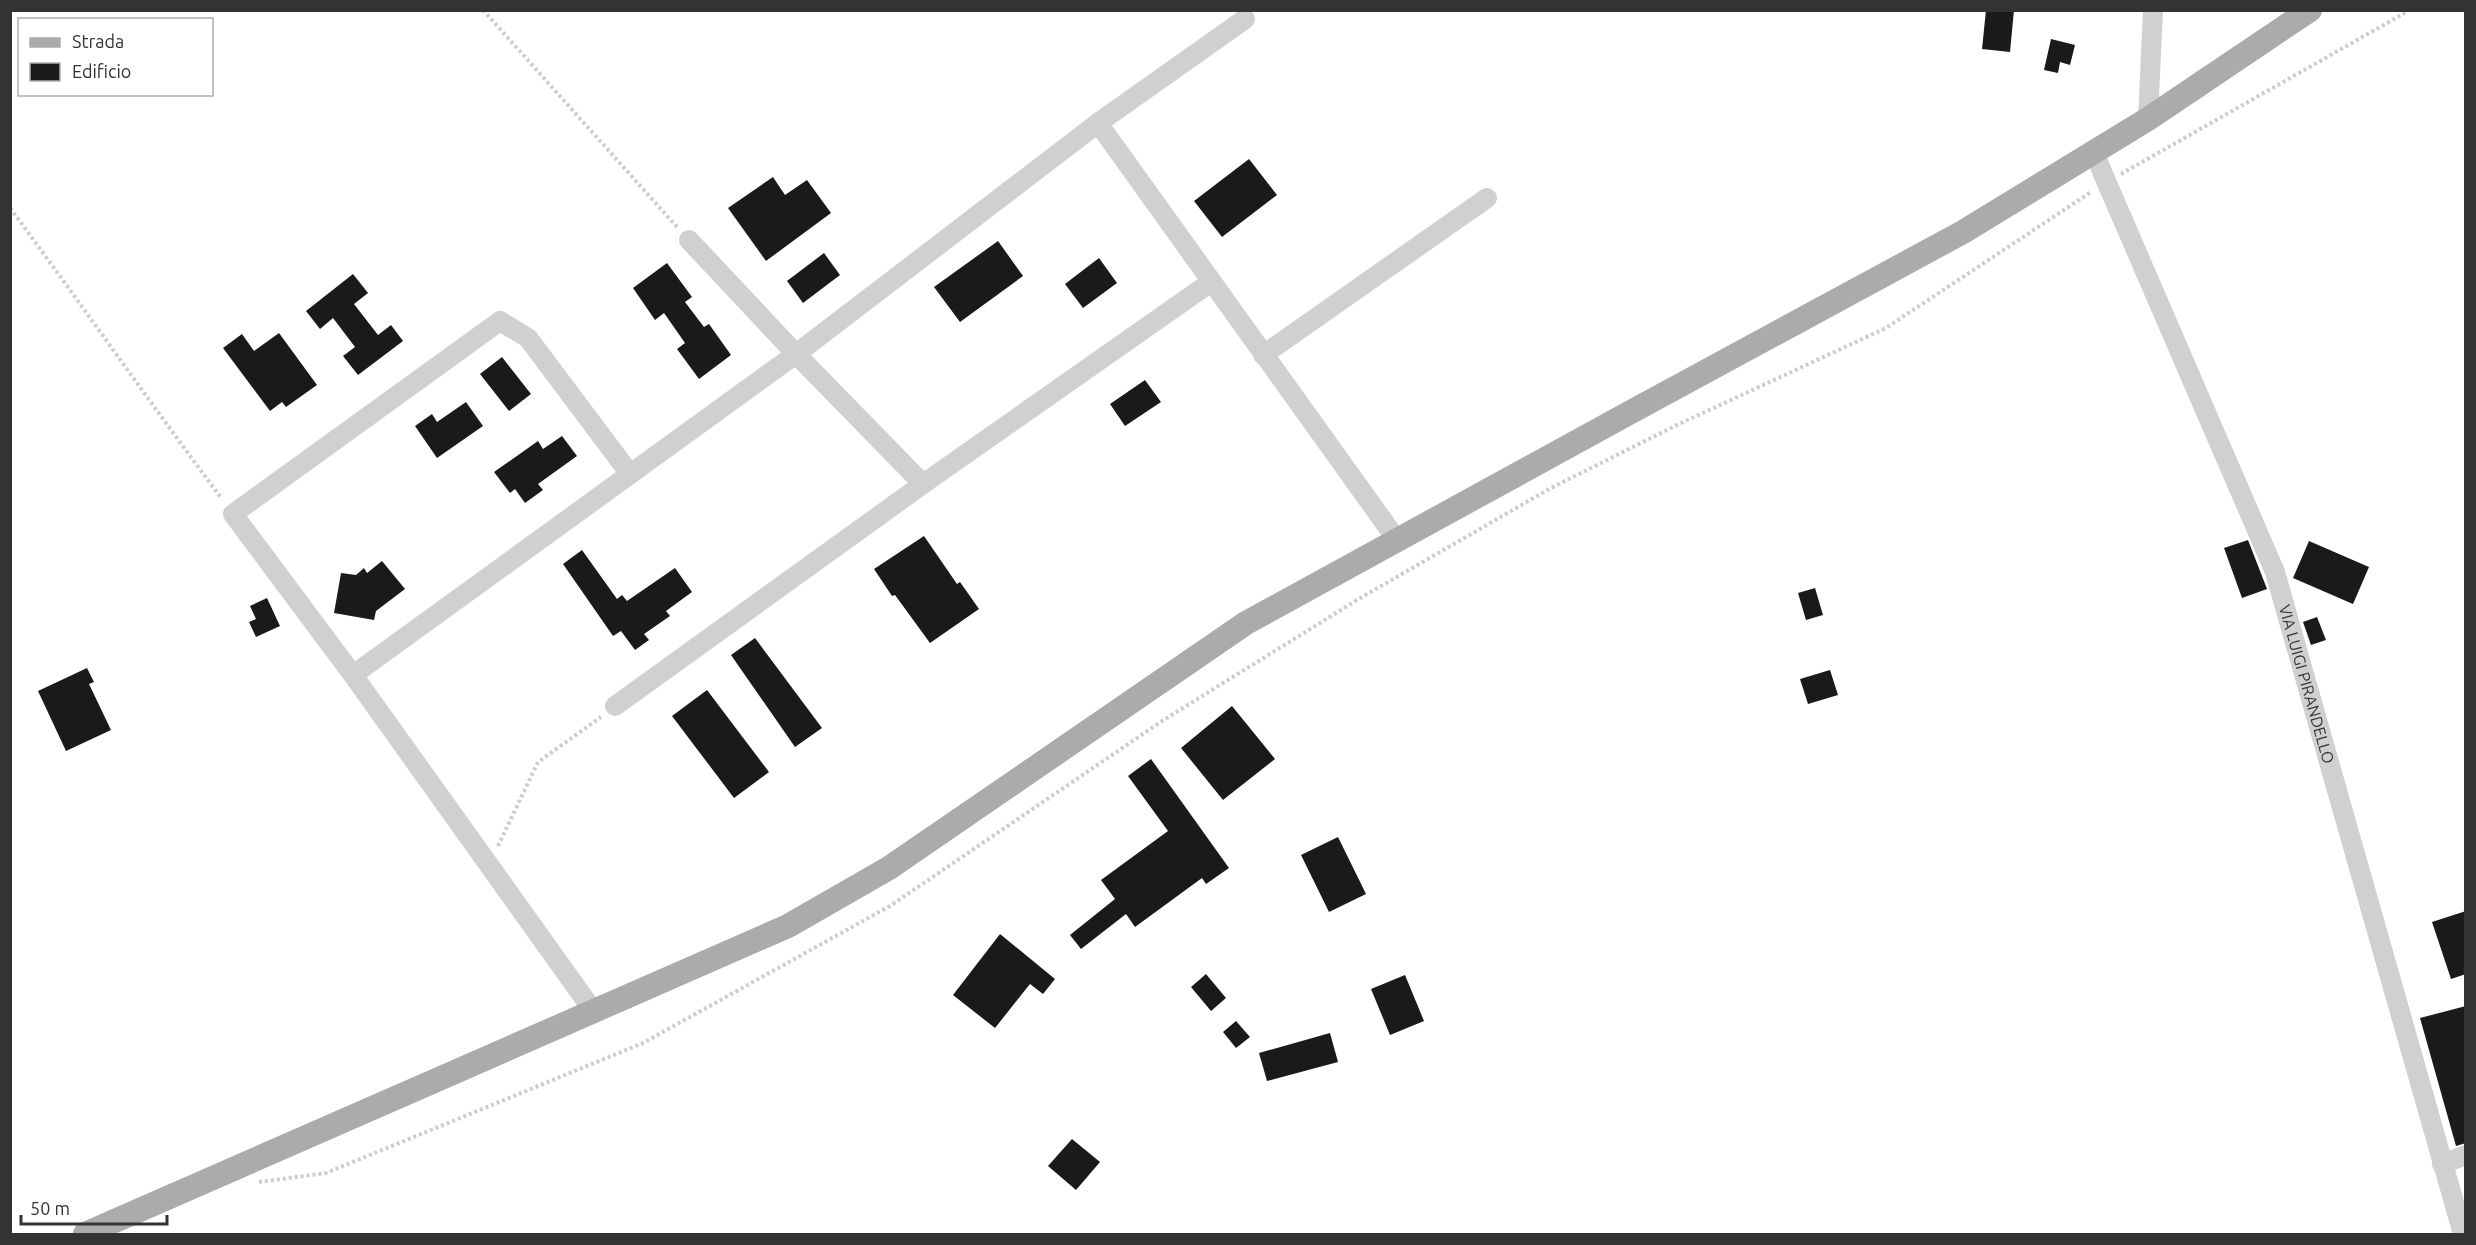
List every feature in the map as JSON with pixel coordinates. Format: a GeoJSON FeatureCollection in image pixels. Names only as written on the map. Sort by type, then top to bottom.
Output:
{"type":"FeatureCollection","features":[{"type":"Feature","properties":{"kind":"main road"},"geometry":{"type":"LineString","coordinates":[[85,1234],[788,926],[889,868],[1246,623],[1963,232],[2148,119],[2310,10]]}},
{"type":"Feature","properties":{"kind":"street"},"geometry":{"type":"LineString","coordinates":[[2148,119],[2153,10]]}},
{"type":"Feature","properties":{"kind":"street"},"geometry":{"type":"LineString","coordinates":[[353,675],[796,354],[1098,123],[1245,19]]}},
{"type":"Feature","properties":{"kind":"street"},"geometry":{"type":"LineString","coordinates":[[1098,123],[1397,540]]}},
{"type":"Feature","properties":{"kind":"street","name":"VIA LUIGI PIRANDELLO"},"geometry":{"type":"LineString","coordinates":[[2094,153],[2275,572],[2463,1234]]}},
{"type":"Feature","properties":{"kind":"street"},"geometry":{"type":"LineString","coordinates":[[1263,355],[1487,198]]}},
{"type":"Feature","properties":{"kind":"street"},"geometry":{"type":"LineString","coordinates":[[689,240],[923,484]]}},
{"type":"Feature","properties":{"kind":"street"},"geometry":{"type":"LineString","coordinates":[[615,706],[923,484],[1211,282]]}},
{"type":"Feature","properties":{"kind":"street"},"geometry":{"type":"LineString","coordinates":[[594,1012],[353,675],[233,514],[500,321],[528,338],[630,474]]}},
{"type":"Feature","properties":{"kind":"street"},"geometry":{"type":"LineString","coordinates":[[2442,1164],[2466,1155]]}},
{"type":"Feature","properties":{"kind":"path"},"geometry":{"type":"LineString","coordinates":[[483,10],[689,240]]}},
{"type":"Feature","properties":{"kind":"path"},"geometry":{"type":"LineString","coordinates":[[248,1184],[326,1173],[643,1043],[890,906],[1162,721],[1357,600],[1551,488],[1677,425],[1886,328],[2106,182],[2410,10]]}},
{"type":"Feature","properties":{"kind":"path"},"geometry":{"type":"LineString","coordinates":[[10,208],[130,376],[233,514]]}},
{"type":"Feature","properties":{"kind":"path"},"geometry":{"type":"LineString","coordinates":[[489,865],[538,762],[615,706]]}},
{"type":"Feature","properties":{"kind":"building"},"geometry":{"type":"Polygon","coordinates":[[[1986,10],[2014,10],[2010,52],[1982,49],[1986,10]]]}},
{"type":"Feature","properties":{"kind":"building"},"geometry":{"type":"Polygon","coordinates":[[[2051,39],[2075,45],[2070,65],[2060,62],[2058,73],[2044,70],[2051,39]]]}},
{"type":"Feature","properties":{"kind":"building"},"geometry":{"type":"Polygon","coordinates":[[[1249,159],[1277,195],[1222,237],[1194,201],[1249,159]]]}},
{"type":"Feature","properties":{"kind":"building"},"geometry":{"type":"Polygon","coordinates":[[[773,177],[785,195],[807,180],[831,213],[766,261],[728,208],[773,177]]]}},
{"type":"Feature","properties":{"kind":"building"},"geometry":{"type":"Polygon","coordinates":[[[998,241],[1023,276],[960,322],[934,287],[998,241]]]}},
{"type":"Feature","properties":{"kind":"building"},"geometry":{"type":"Polygon","coordinates":[[[824,253],[840,275],[803,303],[787,281],[824,253]]]}},
{"type":"Feature","properties":{"kind":"building"},"geometry":{"type":"Polygon","coordinates":[[[1099,258],[1117,283],[1083,308],[1065,284],[1099,258]]]}},
{"type":"Feature","properties":{"kind":"building"},"geometry":{"type":"Polygon","coordinates":[[[667,263],[692,297],[685,302],[704,327],[709,324],[731,355],[699,379],[677,349],[685,343],[664,313],[655,320],[633,288],[667,263]]]}},
{"type":"Feature","properties":{"kind":"building"},"geometry":{"type":"Polygon","coordinates":[[[353,274],[368,293],[354,304],[378,335],[391,325],[403,341],[358,375],[343,356],[355,347],[333,318],[320,329],[306,311],[353,274]]]}},
{"type":"Feature","properties":{"kind":"building"},"geometry":{"type":"Polygon","coordinates":[[[279,333],[317,385],[286,407],[282,402],[270,411],[223,348],[242,334],[254,351],[279,333]]]}},
{"type":"Feature","properties":{"kind":"building"},"geometry":{"type":"Polygon","coordinates":[[[502,357],[531,394],[509,411],[480,374],[502,357]]]}},
{"type":"Feature","properties":{"kind":"building"},"geometry":{"type":"Polygon","coordinates":[[[1145,380],[1161,402],[1125,426],[1110,404],[1145,380]]]}},
{"type":"Feature","properties":{"kind":"building"},"geometry":{"type":"Polygon","coordinates":[[[466,402],[483,426],[437,458],[415,426],[432,414],[437,422],[466,402]]]}},
{"type":"Feature","properties":{"kind":"building"},"geometry":{"type":"Polygon","coordinates":[[[562,436],[577,456],[538,484],[543,490],[525,503],[515,489],[510,493],[494,472],[538,441],[543,449],[562,436]]]}},
{"type":"Feature","properties":{"kind":"building"},"geometry":{"type":"Polygon","coordinates":[[[924,536],[957,584],[960,582],[979,609],[930,643],[895,595],[892,596],[874,569],[924,536]]]}},
{"type":"Feature","properties":{"kind":"building"},"geometry":{"type":"Polygon","coordinates":[[[2248,540],[2267,589],[2242,598],[2224,548],[2248,540]]]}},
{"type":"Feature","properties":{"kind":"building"},"geometry":{"type":"Polygon","coordinates":[[[2309,541],[2369,567],[2353,604],[2293,578],[2309,541]]]}},
{"type":"Feature","properties":{"kind":"building"},"geometry":{"type":"Polygon","coordinates":[[[582,550],[617,599],[622,595],[627,601],[675,568],[692,592],[666,611],[670,616],[644,634],[649,640],[635,650],[621,631],[613,636],[563,564],[582,550]]]}},
{"type":"Feature","properties":{"kind":"building"},"geometry":{"type":"Polygon","coordinates":[[[382,561],[405,589],[376,611],[374,620],[334,613],[341,573],[356,575],[364,568],[367,573],[382,561]]]}},
{"type":"Feature","properties":{"kind":"building"},"geometry":{"type":"Polygon","coordinates":[[[1815,588],[1823,615],[1806,620],[1798,593],[1815,588]]]}},
{"type":"Feature","properties":{"kind":"building"},"geometry":{"type":"Polygon","coordinates":[[[267,598],[280,626],[256,637],[249,622],[256,619],[250,606],[267,598]]]}},
{"type":"Feature","properties":{"kind":"building"},"geometry":{"type":"Polygon","coordinates":[[[2317,617],[2326,640],[2311,645],[2303,622],[2317,617]]]}},
{"type":"Feature","properties":{"kind":"building"},"geometry":{"type":"Polygon","coordinates":[[[755,638],[822,728],[795,747],[731,655],[755,638]]]}},
{"type":"Feature","properties":{"kind":"building"},"geometry":{"type":"Polygon","coordinates":[[[87,668],[94,682],[89,684],[111,730],[66,751],[38,691],[87,668]]]}},
{"type":"Feature","properties":{"kind":"building"},"geometry":{"type":"Polygon","coordinates":[[[1830,670],[1838,695],[1808,704],[1800,679],[1830,670]]]}},
{"type":"Feature","properties":{"kind":"building"},"geometry":{"type":"Polygon","coordinates":[[[707,690],[769,772],[734,798],[672,716],[707,690]]]}},
{"type":"Feature","properties":{"kind":"building"},"geometry":{"type":"Polygon","coordinates":[[[1232,706],[1275,759],[1223,800],[1181,748],[1232,706]]]}},
{"type":"Feature","properties":{"kind":"building"},"geometry":{"type":"Polygon","coordinates":[[[1151,759],[1229,868],[1206,884],[1202,878],[1135,927],[1126,914],[1081,949],[1070,935],[1115,899],[1101,880],[1168,831],[1128,776],[1151,759]]]}},
{"type":"Feature","properties":{"kind":"building"},"geometry":{"type":"Polygon","coordinates":[[[1338,837],[1366,894],[1329,912],[1301,855],[1338,837]]]}},
{"type":"Feature","properties":{"kind":"building"},"geometry":{"type":"Polygon","coordinates":[[[2466,911],[2466,974],[2451,979],[2432,922],[2466,911]]]}},
{"type":"Feature","properties":{"kind":"building"},"geometry":{"type":"Polygon","coordinates":[[[1000,934],[1055,979],[1043,994],[1030,984],[995,1028],[953,995],[1000,934]]]}},
{"type":"Feature","properties":{"kind":"building"},"geometry":{"type":"Polygon","coordinates":[[[1206,974],[1226,998],[1211,1011],[1191,987],[1206,974]]]}},
{"type":"Feature","properties":{"kind":"building"},"geometry":{"type":"Polygon","coordinates":[[[1405,975],[1424,1021],[1390,1035],[1371,989],[1405,975]]]}},
{"type":"Feature","properties":{"kind":"building"},"geometry":{"type":"Polygon","coordinates":[[[2466,1006],[2466,1143],[2456,1146],[2420,1018],[2466,1006]]]}},
{"type":"Feature","properties":{"kind":"building"},"geometry":{"type":"Polygon","coordinates":[[[1236,1021],[1250,1037],[1236,1048],[1223,1032],[1236,1021]]]}},
{"type":"Feature","properties":{"kind":"building"},"geometry":{"type":"Polygon","coordinates":[[[1330,1033],[1338,1062],[1267,1081],[1259,1053],[1330,1033]]]}},
{"type":"Feature","properties":{"kind":"building"},"geometry":{"type":"Polygon","coordinates":[[[1072,1139],[1100,1162],[1076,1190],[1048,1166],[1072,1139]]]}}]}
